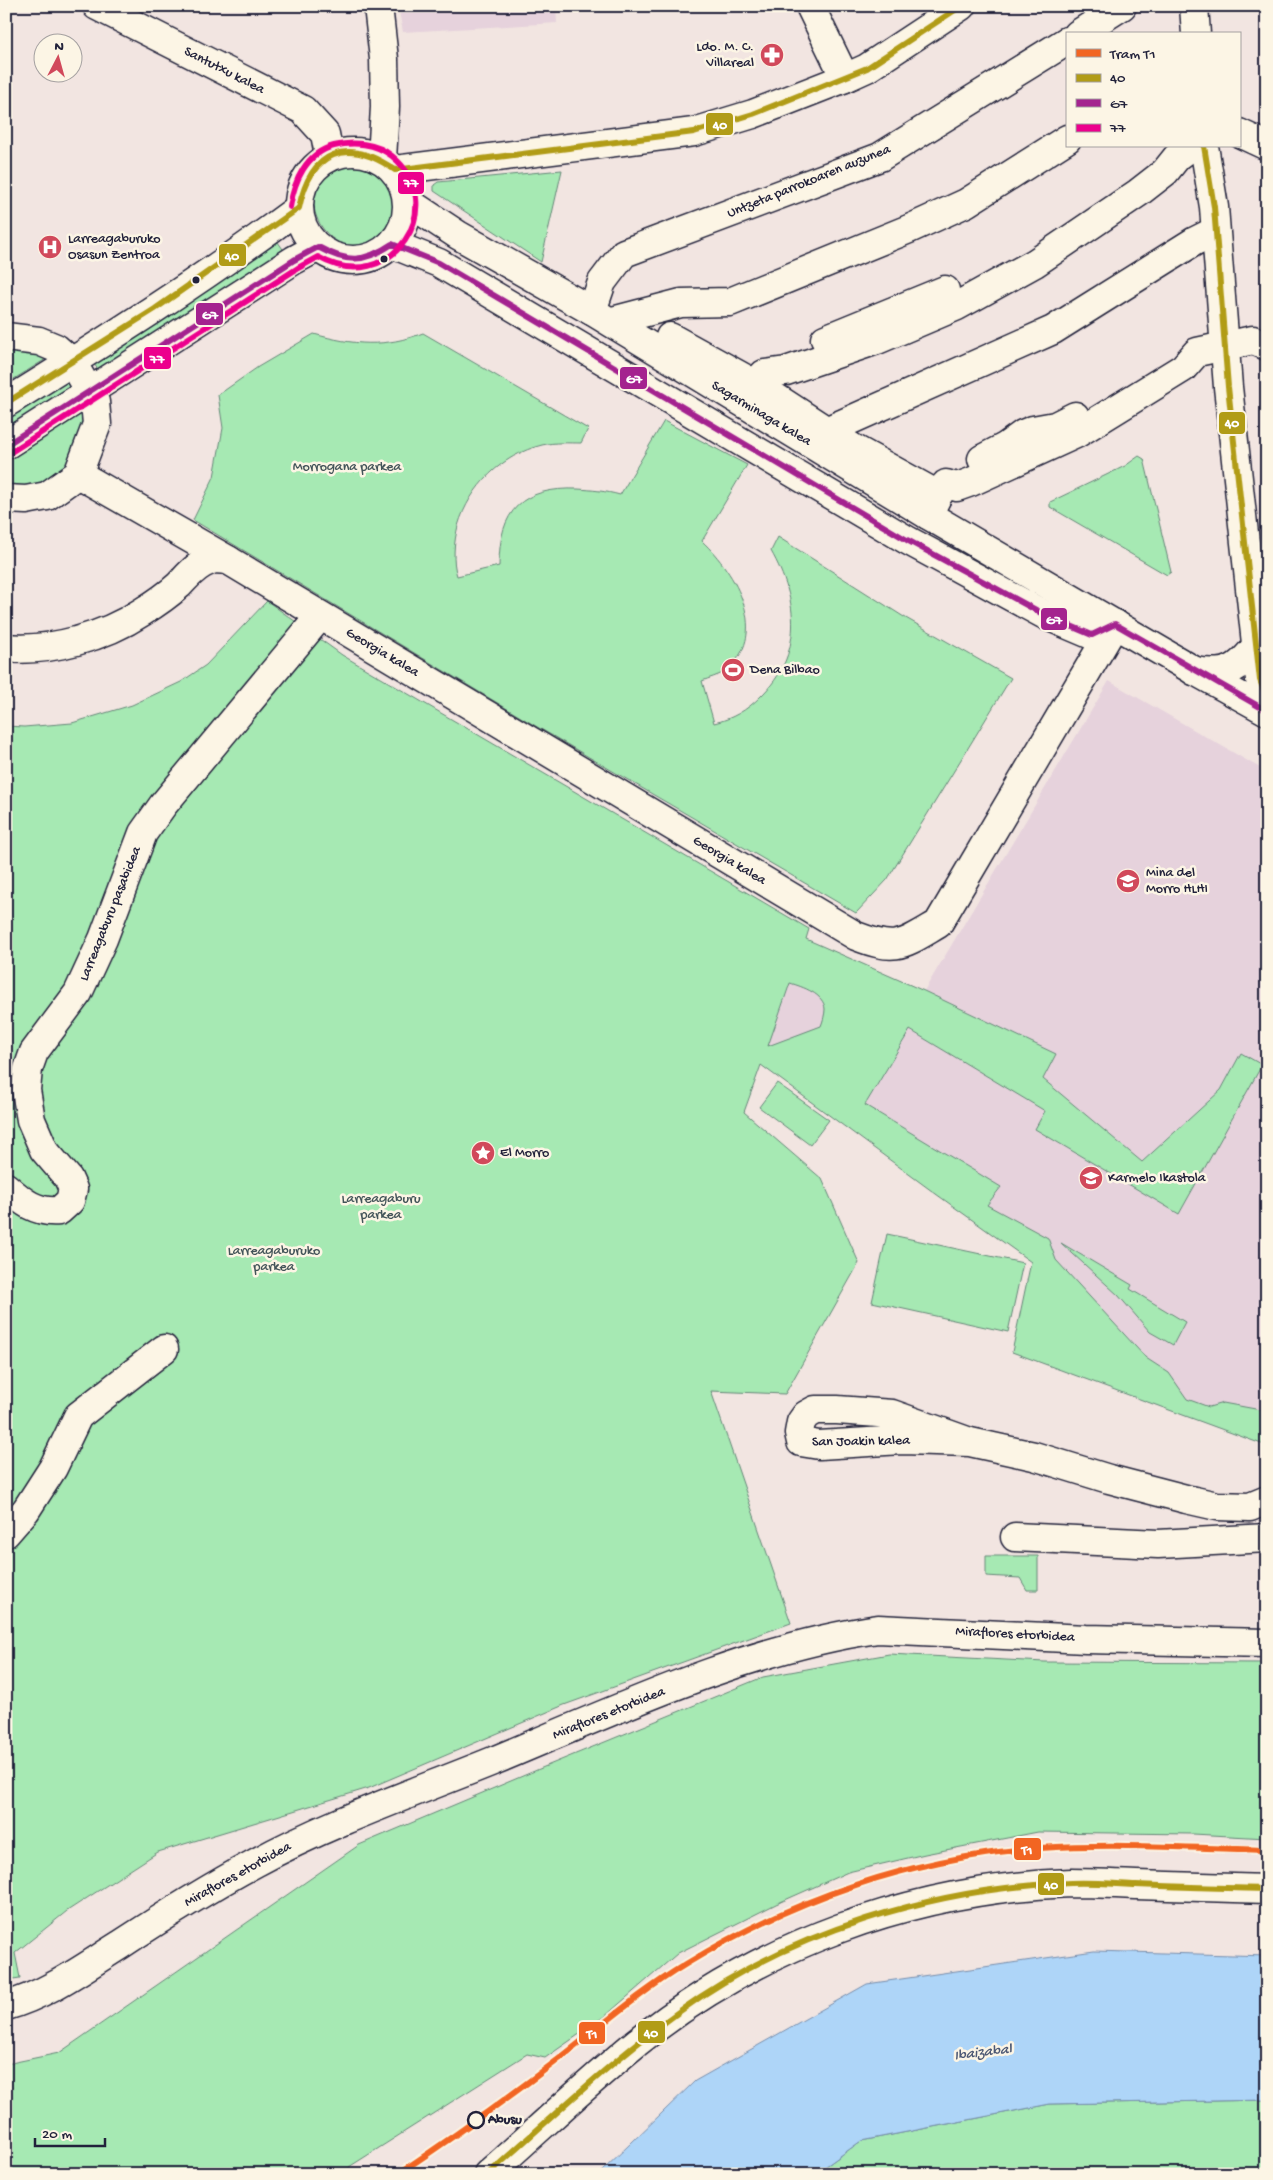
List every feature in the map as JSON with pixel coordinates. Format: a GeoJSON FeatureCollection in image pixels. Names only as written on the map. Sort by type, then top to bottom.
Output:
{"type":"FeatureCollection","features":[{"type":"Feature","properties":{"kind":"street","name":"Santutxu kalea"},"geometry":{"type":"LineString","coordinates":[[97,6],[303,110],[325,134],[329,156]]}},
{"type":"Feature","properties":{"kind":"street"},"geometry":{"type":"LineString","coordinates":[[378,6],[384,59],[388,165]]}},
{"type":"Feature","properties":{"kind":"street"},"geometry":{"type":"LineString","coordinates":[[810,6],[845,78]]}},
{"type":"Feature","properties":{"kind":"street"},"geometry":{"type":"LineString","coordinates":[[388,165],[694,132],[753,114],[867,68],[961,6]]}},
{"type":"Feature","properties":{"kind":"street"},"geometry":{"type":"LineString","coordinates":[[1081,32],[1122,6]]}},
{"type":"Feature","properties":{"kind":"street"},"geometry":{"type":"LineString","coordinates":[[1194,6],[1196,32]]}},
{"type":"Feature","properties":{"kind":"street","name":"Untzeta parrokoaren auzunea"},"geometry":{"type":"LineString","coordinates":[[614,312],[602,282],[624,253],[880,156],[1066,42]]}},
{"type":"Feature","properties":{"kind":"street"},"geometry":{"type":"LineString","coordinates":[[709,302],[714,292],[729,285],[904,218],[964,185],[1066,121]]}},
{"type":"Feature","properties":{"kind":"street"},"geometry":{"type":"LineString","coordinates":[[1240,133],[1267,146]]}},
{"type":"Feature","properties":{"kind":"street"},"geometry":{"type":"LineString","coordinates":[[614,312],[681,303],[730,302],[925,222],[966,203],[1066,140]]}},
{"type":"Feature","properties":{"kind":"street"},"geometry":{"type":"LineString","coordinates":[[1204,148],[1214,207],[1225,345],[1260,680],[1267,699]]}},
{"type":"Feature","properties":{"kind":"street"},"geometry":{"type":"LineString","coordinates":[[348,152],[366,153],[388,165],[402,182],[408,202],[403,228],[392,244],[379,254],[364,259],[347,260],[332,256],[318,247],[304,229],[299,208],[300,192],[306,178],[317,165],[329,156],[348,152]]}},
{"type":"Feature","properties":{"kind":"street"},"geometry":{"type":"LineString","coordinates":[[759,379],[786,372],[868,343],[956,306],[1035,263],[1138,193],[1165,172],[1184,152]]}},
{"type":"Feature","properties":{"kind":"street","name":"Sagarminaga kalea"},"geometry":{"type":"LineString","coordinates":[[408,202],[458,234],[614,312],[937,498],[1115,624],[1192,670],[1267,711]]}},
{"type":"Feature","properties":{"kind":"street"},"geometry":{"type":"LineString","coordinates":[[6,403],[104,343],[268,232],[299,208]]}},
{"type":"Feature","properties":{"kind":"street"},"geometry":{"type":"LineString","coordinates":[[826,431],[1013,350],[1053,330],[1194,240],[1215,231]]}},
{"type":"Feature","properties":{"kind":"street"},"geometry":{"type":"LineString","coordinates":[[392,244],[439,263],[898,535],[1045,615],[1092,635],[1115,624]]}},
{"type":"Feature","properties":{"kind":"street"},"geometry":{"type":"LineString","coordinates":[[6,445],[294,260],[318,247]]}},
{"type":"Feature","properties":{"kind":"street"},"geometry":{"type":"LineString","coordinates":[[614,312],[759,379],[826,431],[937,498],[957,487],[1076,434],[1183,368],[1197,352],[1253,340],[1267,346]]}},
{"type":"Feature","properties":{"kind":"street"},"geometry":{"type":"LineString","coordinates":[[6,337],[15,336],[39,341],[56,348],[72,362],[91,392],[95,402],[97,424],[78,474],[47,496],[26,500],[6,499]]}},
{"type":"Feature","properties":{"kind":"street","name":"Georgia kalea"},"geometry":{"type":"LineString","coordinates":[[78,474],[228,560],[856,936],[878,944],[904,944],[938,924],[1115,624]]}},
{"type":"Feature","properties":{"kind":"street"},"geometry":{"type":"LineString","coordinates":[[186,536],[193,551],[194,570]]}},
{"type":"Feature","properties":{"kind":"street"},"geometry":{"type":"LineString","coordinates":[[6,648],[18,649],[49,646],[103,632],[141,613],[208,561],[228,560]]}},
{"type":"Feature","properties":{"kind":"street","name":"Larreagaburu pasabidea"},"geometry":{"type":"LineString","coordinates":[[6,1187],[27,1205],[46,1212],[59,1211],[70,1201],[72,1189],[68,1178],[44,1150],[31,1120],[26,1090],[28,1069],[34,1052],[78,993],[103,939],[143,833],[163,805],[320,616]]}},
{"type":"Feature","properties":{"kind":"street","name":"Sagarminaga kalea"},"geometry":{"type":"LineString","coordinates":[[1192,670],[1215,674],[1235,668],[1246,659],[1257,644]]}},
{"type":"Feature","properties":{"kind":"street"},"geometry":{"type":"LineString","coordinates":[[6,1533],[26,1510],[53,1468],[78,1416],[164,1349]]}},
{"type":"Feature","properties":{"kind":"street","name":"San Joakin kalea"},"geometry":{"type":"LineString","coordinates":[[970,1442],[902,1440],[819,1445],[801,1442],[799,1434],[801,1422],[806,1415],[815,1410],[892,1414],[970,1442],[1034,1456],[1109,1480],[1217,1506],[1250,1507],[1267,1500]]}},
{"type":"Feature","properties":{"kind":"street"},"geometry":{"type":"LineString","coordinates":[[1015,1537],[1158,1544],[1267,1538]]}},
{"type":"Feature","properties":{"kind":"street","name":"Miraflores etorbidea"},"geometry":{"type":"LineString","coordinates":[[6,2006],[50,1990],[209,1888],[269,1855],[349,1820],[622,1708],[750,1659],[849,1634],[878,1630],[1086,1639],[1267,1643]]}},
{"type":"Feature","properties":{"kind":"street"},"geometry":{"type":"LineString","coordinates":[[488,2174],[635,2044],[690,2005],[734,1978],[791,1948],[851,1924],[913,1905],[977,1891],[1072,1883],[1267,1889]]}},
{"type":"Feature","properties":{"kind":"shaded area"},"geometry":{"type":"Polygon","coordinates":[[[398,6],[556,6],[557,23],[403,32],[398,6]]]}},
{"type":"Feature","properties":{"kind":"shaded area"},"geometry":{"type":"Polygon","coordinates":[[[1109,681],[1267,772],[1266,1446],[1012,1352],[1031,1262],[936,1194],[762,1062],[806,939],[924,991],[1109,681]]]}},
{"type":"Feature","properties":{"kind":"green space"},"geometry":{"type":"Polygon","coordinates":[[[359,163],[385,181],[392,190],[399,208],[397,218],[385,238],[379,242],[360,247],[343,244],[330,236],[320,223],[314,209],[314,193],[320,179],[336,166],[359,163]]]}},
{"type":"Feature","properties":{"kind":"green space"},"geometry":{"type":"Polygon","coordinates":[[[562,170],[541,262],[434,191],[434,185],[438,182],[562,170]]]}},
{"type":"Feature","properties":{"kind":"green space"},"geometry":{"type":"Polygon","coordinates":[[[278,242],[287,255],[101,373],[93,363],[109,350],[278,242]]]}},
{"type":"Feature","properties":{"kind":"green space","name":"Morrogana parkea"},"geometry":{"type":"Polygon","coordinates":[[[423,333],[588,429],[581,443],[542,445],[514,456],[501,464],[479,485],[463,511],[455,538],[454,564],[457,576],[499,566],[503,530],[509,516],[528,498],[542,492],[559,489],[578,489],[620,495],[664,421],[747,465],[702,541],[726,569],[736,586],[744,604],[747,622],[746,640],[738,657],[724,672],[702,681],[714,723],[733,716],[755,702],[774,681],[784,664],[790,646],[793,627],[787,589],[771,551],[778,537],[904,617],[1011,678],[887,880],[856,913],[539,728],[193,520],[214,477],[223,428],[218,395],[258,367],[314,334],[342,341],[382,343],[409,338],[423,333]]]}},
{"type":"Feature","properties":{"kind":"green space"},"geometry":{"type":"Polygon","coordinates":[[[6,345],[54,354],[6,384],[6,345]]]}},
{"type":"Feature","properties":{"kind":"green space"},"geometry":{"type":"Polygon","coordinates":[[[72,374],[79,381],[6,432],[6,414],[72,374]]]}},
{"type":"Feature","properties":{"kind":"green space"},"geometry":{"type":"Polygon","coordinates":[[[85,404],[87,420],[65,470],[41,486],[6,486],[6,457],[85,404]]]}},
{"type":"Feature","properties":{"kind":"green space"},"geometry":{"type":"Polygon","coordinates":[[[1139,456],[1144,459],[1171,572],[1167,575],[1050,507],[1050,502],[1125,466],[1139,456]]]}},
{"type":"Feature","properties":{"kind":"green space","name":"Larreagaburu parkea"},"geometry":{"type":"Polygon","coordinates":[[[267,601],[342,655],[809,929],[806,939],[924,991],[1056,1054],[1043,1079],[1142,1162],[1221,1090],[1241,1053],[1262,1065],[1179,1214],[1035,1129],[1045,1111],[910,1030],[865,1105],[1001,1187],[987,1205],[1048,1238],[1056,1260],[1146,1358],[1169,1373],[1187,1399],[1209,1407],[1223,1403],[1261,1410],[1267,1408],[1267,1446],[1012,1352],[1031,1262],[761,1065],[744,1112],[822,1179],[859,1263],[785,1394],[711,1391],[791,1623],[564,1705],[369,1788],[158,1852],[67,1911],[15,1953],[20,1978],[6,1980],[6,726],[24,727],[72,723],[132,705],[181,682],[206,665],[267,601]],[[790,983],[768,1046],[821,1026],[824,1018],[825,1009],[821,999],[807,989],[790,983]]]}},
{"type":"Feature","properties":{"kind":"green space"},"geometry":{"type":"Polygon","coordinates":[[[777,1083],[829,1120],[810,1145],[759,1107],[777,1083]]]}},
{"type":"Feature","properties":{"kind":"green space"},"geometry":{"type":"Polygon","coordinates":[[[887,1234],[1023,1263],[1008,1332],[872,1302],[887,1234]]]}},
{"type":"Feature","properties":{"kind":"green space"},"geometry":{"type":"Polygon","coordinates":[[[1061,1243],[1132,1285],[1130,1289],[1185,1322],[1173,1345],[1150,1332],[1118,1295],[1061,1243]]]}},
{"type":"Feature","properties":{"kind":"green space"},"geometry":{"type":"Polygon","coordinates":[[[986,1556],[1038,1556],[1038,1590],[1027,1590],[1020,1578],[986,1576],[986,1556]]]}},
{"type":"Feature","properties":{"kind":"green space"},"geometry":{"type":"Polygon","coordinates":[[[889,1654],[1045,1662],[1267,1663],[1267,1838],[1193,1834],[1038,1832],[925,1854],[848,1872],[776,1904],[678,1953],[604,2017],[545,2058],[527,2054],[349,2167],[348,2174],[6,2174],[6,2064],[59,2053],[359,1845],[763,1677],[889,1654]]]}},
{"type":"Feature","properties":{"kind":"green space"},"geometry":{"type":"Polygon","coordinates":[[[1267,2100],[1267,2174],[815,2174],[861,2141],[1050,2104],[1267,2100]]]}},
{"type":"Feature","properties":{"kind":"water","name":"Ibaizabal"},"geometry":{"type":"Polygon","coordinates":[[[1094,1951],[1267,1956],[1267,2100],[1050,2104],[861,2141],[815,2174],[599,2174],[695,2081],[867,1984],[1094,1951]]]}},
{"type":"Feature","properties":{"kind":"tram line","name":"T1"},"geometry":{"type":"LineString","coordinates":[[398,2174],[517,2091],[669,1975],[727,1940],[769,1919],[813,1901],[902,1871],[993,1853],[1040,1848],[1097,1846],[1267,1850]]}},
{"type":"Feature","properties":{"kind":"transit line","name":"40"},"geometry":{"type":"LineString","coordinates":[[6,403],[155,309],[299,208],[312,173],[322,162],[334,155],[347,152],[361,154],[378,160],[395,170],[694,132],[753,114],[867,68],[961,6]]}},
{"type":"Feature","properties":{"kind":"transit line","name":"77"},"geometry":{"type":"LineString","coordinates":[[11,452],[318,257],[345,267],[369,266],[389,256],[405,241],[414,221],[416,198],[409,176],[392,156],[372,146],[349,144],[334,146],[324,150],[309,162],[298,178],[290,207]]}},
{"type":"Feature","properties":{"kind":"transit line","name":"40"},"geometry":{"type":"LineString","coordinates":[[1204,148],[1214,207],[1228,387],[1260,680],[1267,698]]}},
{"type":"Feature","properties":{"kind":"transit line","name":"G7"},"geometry":{"type":"LineString","coordinates":[[6,445],[294,260],[318,247],[338,256],[355,259],[373,255],[392,244],[439,263],[907,540],[1045,615],[1092,635],[1115,624],[1267,711]]}},
{"type":"Feature","properties":{"kind":"transit line","name":"40"},"geometry":{"type":"LineString","coordinates":[[488,2174],[606,2069],[680,2011],[723,1983],[768,1958],[816,1937],[866,1919],[917,1904],[1020,1886],[1087,1883],[1267,1889]]}},
{"type":"Feature","properties":{"kind":"place","name":"Ldo. M. C. Villareal"},"geometry":{"type":"Point","coordinates":[772,55]}},
{"type":"Feature","properties":{"kind":"place","name":"Larreagaburuko Osasun Zentroa"},"geometry":{"type":"Point","coordinates":[50,247]}},
{"type":"Feature","properties":{"kind":"place","name":"Dena Bilbao"},"geometry":{"type":"Point","coordinates":[733,670]}},
{"type":"Feature","properties":{"kind":"place","name":"Mina del Morro HLHI"},"geometry":{"type":"Point","coordinates":[1128,881]}},
{"type":"Feature","properties":{"kind":"place","name":"El Morro"},"geometry":{"type":"Point","coordinates":[483,1153]}},
{"type":"Feature","properties":{"kind":"place","name":"Karmelo Ikastola"},"geometry":{"type":"Point","coordinates":[1091,1178]}},
{"type":"Feature","properties":{"kind":"place","name":"Abusu"},"geometry":{"type":"Point","coordinates":[476,2120]}},
{"type":"Feature","properties":{"kind":"park label","name":"Larreagaburuko parkea"},"geometry":{"type":"Point","coordinates":[274,1260]}}]}
